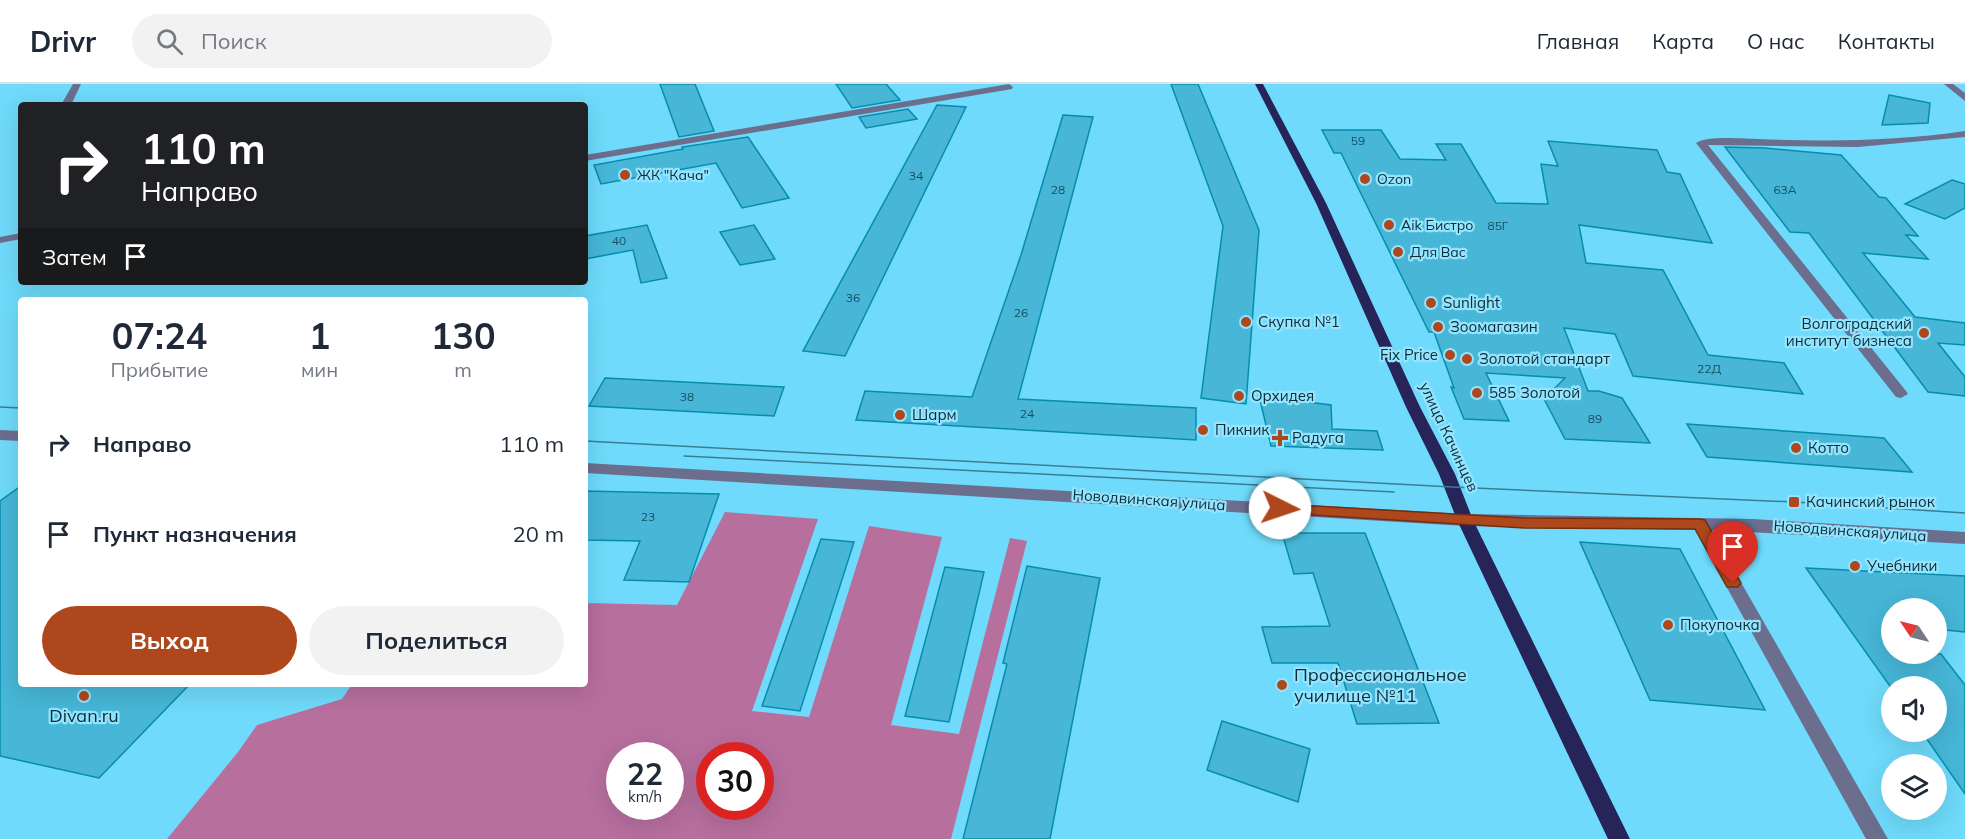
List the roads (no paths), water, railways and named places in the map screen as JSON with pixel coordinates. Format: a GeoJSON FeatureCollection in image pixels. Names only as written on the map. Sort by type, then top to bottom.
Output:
{"type":"FeatureCollection","features":[{"type":"Feature","properties":{"kind":"main road","name":"улица Качинцев"},"geometry":{"type":"LineString","coordinates":[[1258,84],[1321,203],[1413,407],[1447,474],[1466,520],[1619,839]]}},
{"type":"Feature","properties":{"kind":"street"},"geometry":{"type":"LineString","coordinates":[[68,102],[77,84]]}},
{"type":"Feature","properties":{"kind":"street"},"geometry":{"type":"LineString","coordinates":[[1948,84],[1965,98]]}},
{"type":"Feature","properties":{"kind":"street"},"geometry":{"type":"LineString","coordinates":[[588,157],[1009,87]]}},
{"type":"Feature","properties":{"kind":"street"},"geometry":{"type":"LineString","coordinates":[[1901,394],[1701,143],[1916,141],[1965,134]]}},
{"type":"Feature","properties":{"kind":"street"},"geometry":{"type":"LineString","coordinates":[[0,240],[18,237]]}},
{"type":"Feature","properties":{"kind":"street"},"geometry":{"type":"LineString","coordinates":[[0,435],[18,436]]}},
{"type":"Feature","properties":{"kind":"street","name":"Новодвинская улица"},"geometry":{"type":"LineString","coordinates":[[588,468],[1466,520],[1753,525],[1965,538]]}},
{"type":"Feature","properties":{"kind":"street"},"geometry":{"type":"LineString","coordinates":[[1700,524],[1877,839]]}},
{"type":"Feature","properties":{"kind":"tram line"},"geometry":{"type":"LineString","coordinates":[[0,407],[18,408]]}},
{"type":"Feature","properties":{"kind":"tram line"},"geometry":{"type":"LineString","coordinates":[[588,441],[1452,487],[1794,502],[1965,513]]}},
{"type":"Feature","properties":{"kind":"tram line"},"geometry":{"type":"LineString","coordinates":[[684,456],[1394,492]]}},
{"type":"Feature","properties":{"kind":"place","name":"ЖК \"Кача\""},"geometry":{"type":"Point","coordinates":[625,175]}},
{"type":"Feature","properties":{"kind":"place","name":"Ozon"},"geometry":{"type":"Point","coordinates":[1365,179]}},
{"type":"Feature","properties":{"kind":"place","name":"Aik Бистро"},"geometry":{"type":"Point","coordinates":[1389,225]}},
{"type":"Feature","properties":{"kind":"place","name":"Для Вас"},"geometry":{"type":"Point","coordinates":[1398,252]}},
{"type":"Feature","properties":{"kind":"place","name":"Sunlight"},"geometry":{"type":"Point","coordinates":[1431,303]}},
{"type":"Feature","properties":{"kind":"place","name":"Скупка №1"},"geometry":{"type":"Point","coordinates":[1246,322]}},
{"type":"Feature","properties":{"kind":"place","name":"Зоомагазин"},"geometry":{"type":"Point","coordinates":[1438,327]}},
{"type":"Feature","properties":{"kind":"place","name":"Волгоградский институт бизнеса"},"geometry":{"type":"Point","coordinates":[1924,333]}},
{"type":"Feature","properties":{"kind":"place","name":"Fix Price"},"geometry":{"type":"Point","coordinates":[1450,355]}},
{"type":"Feature","properties":{"kind":"place","name":"Золотой стандарт"},"geometry":{"type":"Point","coordinates":[1467,359]}},
{"type":"Feature","properties":{"kind":"place","name":"585 Золотой"},"geometry":{"type":"Point","coordinates":[1477,393]}},
{"type":"Feature","properties":{"kind":"place","name":"Орхидея"},"geometry":{"type":"Point","coordinates":[1239,396]}},
{"type":"Feature","properties":{"kind":"place","name":"Шарм"},"geometry":{"type":"Point","coordinates":[900,415]}},
{"type":"Feature","properties":{"kind":"place","name":"Пикник"},"geometry":{"type":"Point","coordinates":[1203,430]}},
{"type":"Feature","properties":{"kind":"place","name":"Радуга"},"geometry":{"type":"Point","coordinates":[1280,438]}},
{"type":"Feature","properties":{"kind":"place","name":"Котто"},"geometry":{"type":"Point","coordinates":[1796,448]}},
{"type":"Feature","properties":{"kind":"place","name":"Качинский рынок"},"geometry":{"type":"Point","coordinates":[1794,502]}},
{"type":"Feature","properties":{"kind":"place","name":"Учебники"},"geometry":{"type":"Point","coordinates":[1855,566]}},
{"type":"Feature","properties":{"kind":"place","name":"Покупочка"},"geometry":{"type":"Point","coordinates":[1668,625]}},
{"type":"Feature","properties":{"kind":"place","name":"Профессиональное училище №11"},"geometry":{"type":"Point","coordinates":[1282,685]}},
{"type":"Feature","properties":{"kind":"place","name":"Divan.ru"},"geometry":{"type":"Point","coordinates":[84,696]}}]}
